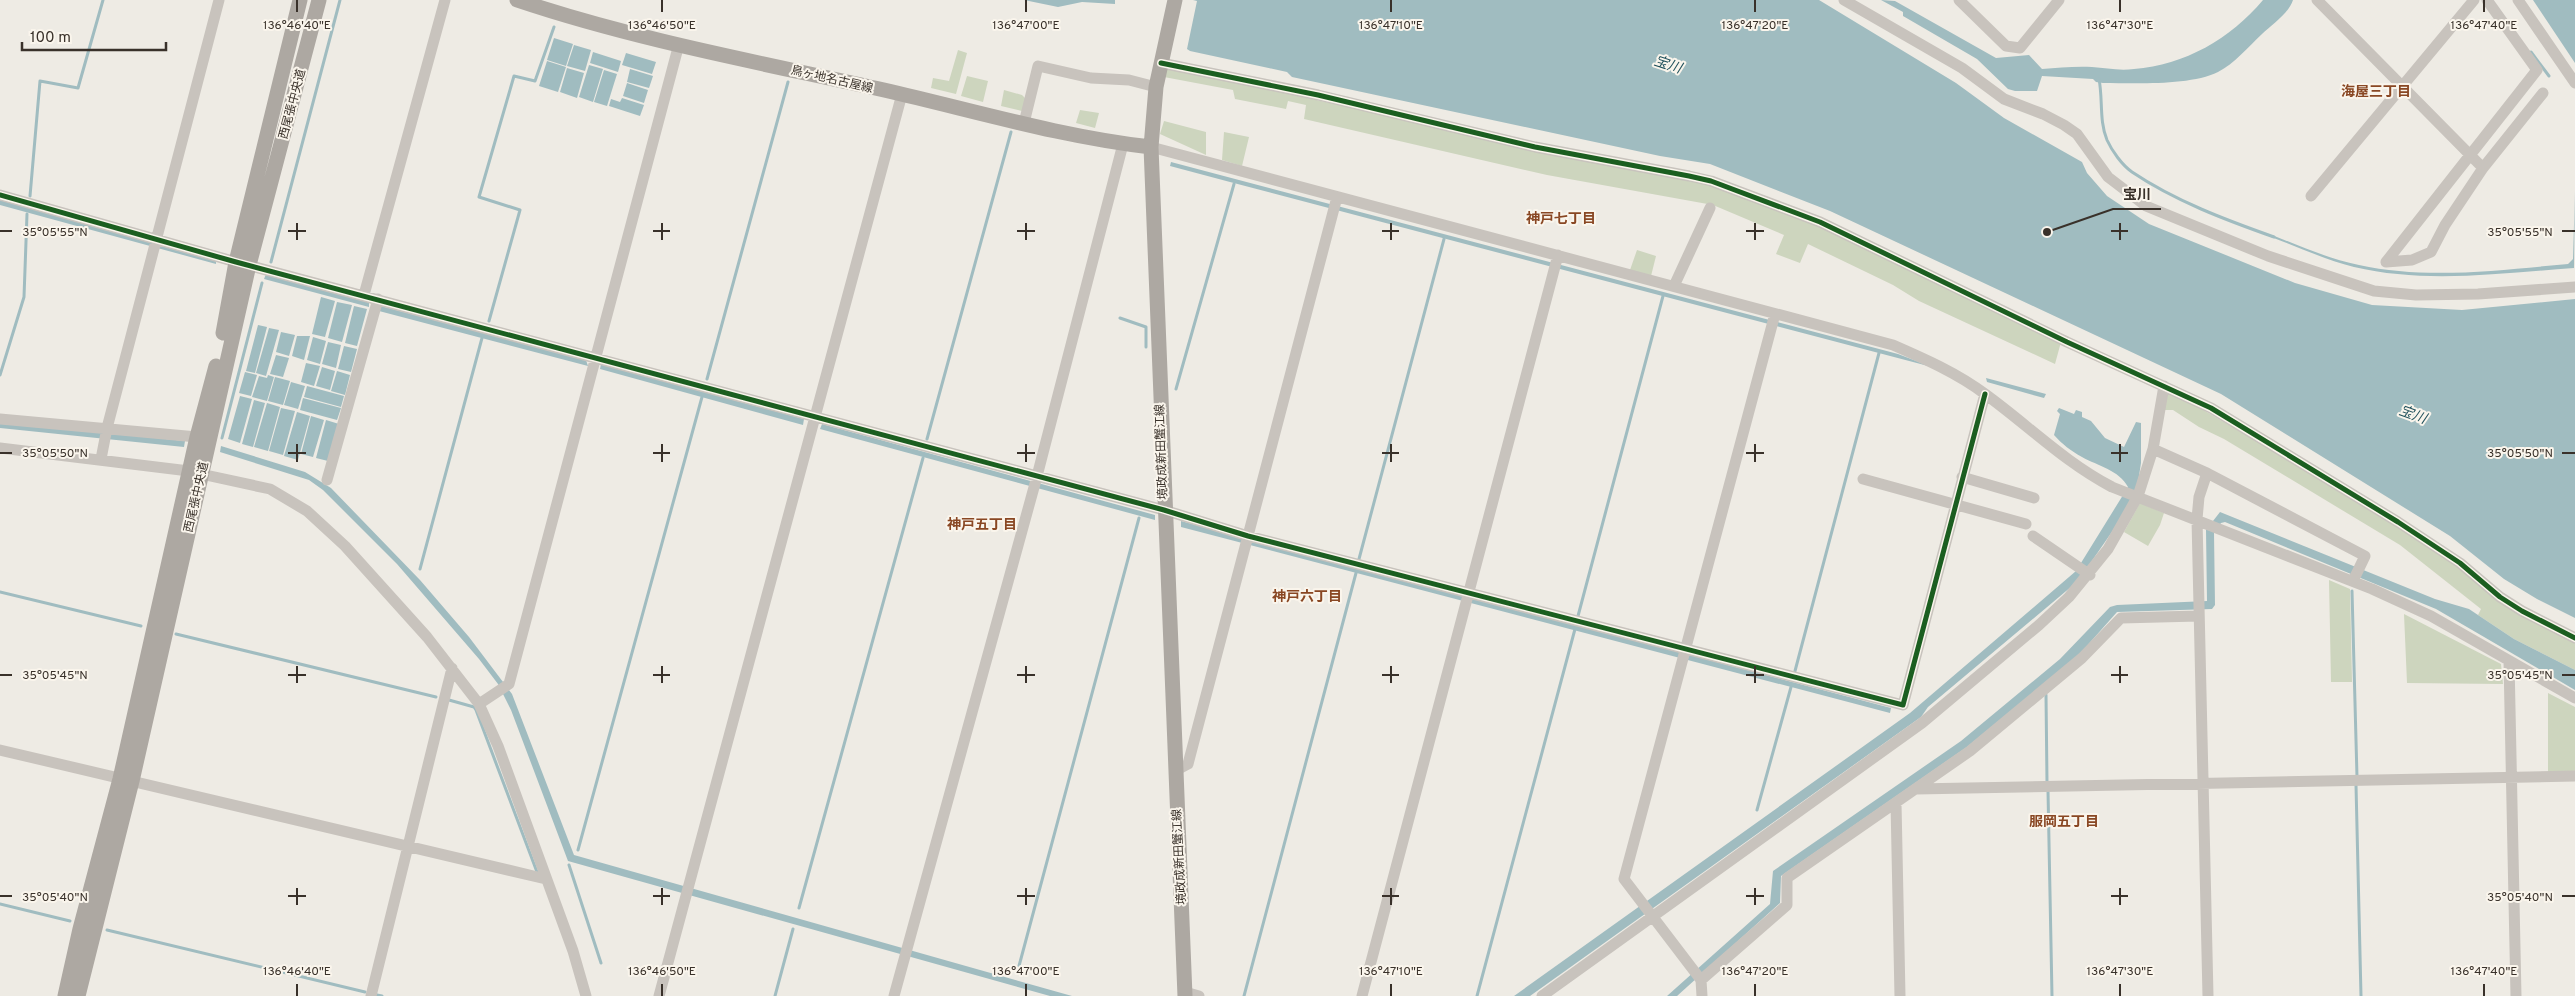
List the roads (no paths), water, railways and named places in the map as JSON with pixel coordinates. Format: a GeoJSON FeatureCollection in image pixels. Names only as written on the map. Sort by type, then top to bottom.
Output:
{"type":"FeatureCollection","features":[{"type":"Feature","properties":{"kind":"main road","name":"西尾張中央道"},"geometry":{"type":"LineString","coordinates":[[78,996],[300,0]]}},
{"type":"Feature","properties":{"kind":"main road","name":"西尾張中央道"},"geometry":{"type":"LineString","coordinates":[[195,472],[197,437],[242,263],[319,0]]}},
{"type":"Feature","properties":{"kind":"main road","name":"鳥ヶ地名古屋線"},"geometry":{"type":"LineString","coordinates":[[517,0],[679,44],[1024,123],[1123,144],[1151,147]]}},
{"type":"Feature","properties":{"kind":"main road","name":"境政成新田蟹江線"},"geometry":{"type":"LineString","coordinates":[[1175,0],[1156,87],[1151,147],[1175,771],[1190,995]]}},
{"type":"Feature","properties":{"kind":"main road","name":"西尾張中央道"},"geometry":{"type":"LineString","coordinates":[[65,996],[80,929],[126,780]]}},
{"type":"Feature","properties":{"kind":"street"},"geometry":{"type":"LineString","coordinates":[[102,459],[106,434],[219,0]]}},
{"type":"Feature","properties":{"kind":"street"},"geometry":{"type":"LineString","coordinates":[[364,295],[445,0]]}},
{"type":"Feature","properties":{"kind":"street"},"geometry":{"type":"LineString","coordinates":[[1844,0],[1962,68],[2004,99],[2043,114],[2064,125],[2077,134],[2108,177],[2146,206],[2268,256],[2374,291],[2416,295],[2478,294],[2575,287]]}},
{"type":"Feature","properties":{"kind":"street"},"geometry":{"type":"LineString","coordinates":[[1959,0],[2006,46],[2020,48],[2059,0]]}},
{"type":"Feature","properties":{"kind":"street"},"geometry":{"type":"LineString","coordinates":[[2317,0],[2483,168]]}},
{"type":"Feature","properties":{"kind":"street"},"geometry":{"type":"LineString","coordinates":[[2311,196],[2401,86],[2457,24],[2474,0]]}},
{"type":"Feature","properties":{"kind":"street"},"geometry":{"type":"LineString","coordinates":[[2487,0],[2537,70],[2386,262],[2412,260],[2431,252],[2445,225],[2483,168],[2544,93]]}},
{"type":"Feature","properties":{"kind":"street"},"geometry":{"type":"LineString","coordinates":[[2518,0],[2575,83]]}},
{"type":"Feature","properties":{"kind":"street"},"geometry":{"type":"LineString","coordinates":[[479,704],[504,687],[679,44]]}},
{"type":"Feature","properties":{"kind":"street"},"geometry":{"type":"LineString","coordinates":[[1161,63],[1318,95],[1535,146],[1712,182],[1820,222],[2068,342],[2211,408],[2363,499],[2460,563],[2500,597],[2522,611],[2575,638]]}},
{"type":"Feature","properties":{"kind":"street"},"geometry":{"type":"LineString","coordinates":[[1024,123],[1038,66],[1091,78],[1129,80],[1156,87]]}},
{"type":"Feature","properties":{"kind":"street"},"geometry":{"type":"LineString","coordinates":[[659,996],[902,94]]}},
{"type":"Feature","properties":{"kind":"street"},"geometry":{"type":"LineString","coordinates":[[894,996],[1035,482],[1123,144]]}},
{"type":"Feature","properties":{"kind":"street"},"geometry":{"type":"LineString","coordinates":[[1151,147],[1335,204],[1556,262],[1674,286],[1773,320],[1893,345],[1934,363],[1985,394],[2087,474],[2132,494],[2354,580],[2431,616],[2575,698]]}},
{"type":"Feature","properties":{"kind":"street"},"geometry":{"type":"LineString","coordinates":[[0,196],[156,242],[378,298],[595,356],[815,417],[1035,482],[1164,510],[1247,540],[1685,654],[1902,705],[1954,502],[1985,394]]}},
{"type":"Feature","properties":{"kind":"street"},"geometry":{"type":"LineString","coordinates":[[1175,771],[1188,764],[1335,204]]}},
{"type":"Feature","properties":{"kind":"street"},"geometry":{"type":"LineString","coordinates":[[1674,286],[1710,208]]}},
{"type":"Feature","properties":{"kind":"street"},"geometry":{"type":"LineString","coordinates":[[1362,996],[1556,262]]}},
{"type":"Feature","properties":{"kind":"street"},"geometry":{"type":"LineString","coordinates":[[327,480],[378,298]]}},
{"type":"Feature","properties":{"kind":"street"},"geometry":{"type":"LineString","coordinates":[[1702,996],[1698,976],[1624,879],[1773,320]]}},
{"type":"Feature","properties":{"kind":"street"},"geometry":{"type":"LineString","coordinates":[[1542,996],[1650,915],[1922,723],[2039,626],[2088,574],[2122,527],[2132,494],[2153,449],[2164,386]]}},
{"type":"Feature","properties":{"kind":"street"},"geometry":{"type":"LineString","coordinates":[[0,419],[106,434],[197,437]]}},
{"type":"Feature","properties":{"kind":"street"},"geometry":{"type":"LineString","coordinates":[[0,448],[102,459],[195,472],[270,489],[307,511],[345,546],[452,668],[479,704],[498,746],[573,950],[586,996]]}},
{"type":"Feature","properties":{"kind":"street"},"geometry":{"type":"LineString","coordinates":[[2153,449],[2207,472],[2365,556],[2354,580]]}},
{"type":"Feature","properties":{"kind":"street"},"geometry":{"type":"LineString","coordinates":[[2207,472],[2199,497],[2197,519],[2208,996]]}},
{"type":"Feature","properties":{"kind":"street"},"geometry":{"type":"LineString","coordinates":[[1962,477],[2034,498]]}},
{"type":"Feature","properties":{"kind":"street"},"geometry":{"type":"LineString","coordinates":[[1863,479],[1954,502],[2026,524]]}},
{"type":"Feature","properties":{"kind":"street"},"geometry":{"type":"LineString","coordinates":[[2033,536],[2088,574]]}},
{"type":"Feature","properties":{"kind":"street"},"geometry":{"type":"LineString","coordinates":[[1698,976],[1788,905],[1787,878],[1970,751],[2082,658],[2121,618],[2198,610]]}},
{"type":"Feature","properties":{"kind":"street"},"geometry":{"type":"LineString","coordinates":[[2509,661],[2516,996]]}},
{"type":"Feature","properties":{"kind":"street"},"geometry":{"type":"LineString","coordinates":[[370,996],[452,668]]}},
{"type":"Feature","properties":{"kind":"street"},"geometry":{"type":"LineString","coordinates":[[0,750],[546,879]]}},
{"type":"Feature","properties":{"kind":"street"},"geometry":{"type":"LineString","coordinates":[[1916,789],[2575,776]]}},
{"type":"Feature","properties":{"kind":"street"},"geometry":{"type":"LineString","coordinates":[[1896,803],[1900,996]]}},
{"type":"Feature","properties":{"kind":"water"},"geometry":{"type":"Polygon","coordinates":[[[1024,0],[1115,0],[1115,4],[1082,2],[1058,7],[1024,0]]]}},
{"type":"Feature","properties":{"kind":"water"},"geometry":{"type":"Polygon","coordinates":[[[1193,0],[1819,0],[1956,83],[2004,118],[2082,162],[2087,173],[2107,196],[2149,224],[2295,283],[2372,305],[2462,310],[2575,299],[2575,618],[2537,599],[2504,579],[2450,536],[2221,394],[1830,211],[1710,164],[1660,156],[1292,77],[1287,72],[1190,51],[1187,49],[1197,1],[1193,0]]]}},
{"type":"Feature","properties":{"kind":"water"},"geometry":{"type":"Polygon","coordinates":[[[1881,0],[1895,1],[1996,58],[2029,55],[2042,69],[2086,67],[2123,70],[2153,66],[2189,56],[2205,48],[2236,27],[2263,0],[2293,0],[2284,14],[2236,60],[2224,69],[2206,76],[2177,82],[2103,83],[2096,82],[2093,79],[2042,76],[2037,91],[2015,91],[2008,89],[1977,59],[1903,16],[1903,12],[1881,0]]]}},
{"type":"Feature","properties":{"kind":"water"},"geometry":{"type":"Polygon","coordinates":[[[2533,0],[2575,0],[2575,63],[2533,0]]]}},
{"type":"Feature","properties":{"kind":"water"},"geometry":{"type":"Polygon","coordinates":[[[554,38],[573,44],[566,66],[547,60],[554,38]]]}},
{"type":"Feature","properties":{"kind":"water"},"geometry":{"type":"Polygon","coordinates":[[[574,45],[591,50],[585,71],[567,66],[574,45]]]}},
{"type":"Feature","properties":{"kind":"water"},"geometry":{"type":"Polygon","coordinates":[[[593,52],[621,61],[618,72],[590,63],[593,52]]]}},
{"type":"Feature","properties":{"kind":"water"},"geometry":{"type":"Polygon","coordinates":[[[626,53],[656,62],[652,74],[622,65],[626,53]]]}},
{"type":"Feature","properties":{"kind":"water"},"geometry":{"type":"Polygon","coordinates":[[[547,61],[566,67],[558,92],[539,86],[547,61]]]}},
{"type":"Feature","properties":{"kind":"water"},"geometry":{"type":"Polygon","coordinates":[[[589,65],[603,69],[593,102],[579,97],[589,65]]]}},
{"type":"Feature","properties":{"kind":"water"},"geometry":{"type":"Polygon","coordinates":[[[567,68],[584,73],[577,98],[560,92],[567,68]]]}},
{"type":"Feature","properties":{"kind":"water"},"geometry":{"type":"Polygon","coordinates":[[[630,69],[653,76],[649,88],[627,82],[630,69]]]}},
{"type":"Feature","properties":{"kind":"water"},"geometry":{"type":"Polygon","coordinates":[[[604,70],[617,74],[607,106],[594,102],[604,70]]]}},
{"type":"Feature","properties":{"kind":"water"},"geometry":{"type":"Polygon","coordinates":[[[627,83],[648,90],[644,103],[623,96],[627,83]]]}},
{"type":"Feature","properties":{"kind":"water"},"geometry":{"type":"Polygon","coordinates":[[[622,98],[644,105],[640,116],[609,106],[611,99],[620,102],[622,98]]]}},
{"type":"Feature","properties":{"kind":"water"},"geometry":{"type":"Polygon","coordinates":[[[1171,162],[1898,354],[1932,367],[1170,166],[1171,162]]]}},
{"type":"Feature","properties":{"kind":"water"},"geometry":{"type":"Polygon","coordinates":[[[2575,191],[2574,268],[2464,276],[2408,275],[2354,267],[2271,237],[2272,235],[2337,259],[2385,270],[2437,273],[2490,271],[2568,264],[2573,259],[2575,191]]]}},
{"type":"Feature","properties":{"kind":"water"},"geometry":{"type":"Polygon","coordinates":[[[0,200],[216,259],[216,264],[0,205],[0,200]]]}},
{"type":"Feature","properties":{"kind":"water"},"geometry":{"type":"Polygon","coordinates":[[[266,274],[369,302],[369,307],[264,279],[266,274]]]}},
{"type":"Feature","properties":{"kind":"water"},"geometry":{"type":"Polygon","coordinates":[[[321,297],[335,301],[325,337],[312,334],[321,297]]]}},
{"type":"Feature","properties":{"kind":"water"},"geometry":{"type":"Polygon","coordinates":[[[337,302],[352,305],[342,342],[328,338],[337,302]]]}},
{"type":"Feature","properties":{"kind":"water"},"geometry":{"type":"Polygon","coordinates":[[[354,306],[367,309],[357,346],[345,343],[354,306]]]}},
{"type":"Feature","properties":{"kind":"water"},"geometry":{"type":"Polygon","coordinates":[[[381,306],[586,360],[588,366],[379,311],[381,306]]]}},
{"type":"Feature","properties":{"kind":"water"},"geometry":{"type":"Polygon","coordinates":[[[258,325],[267,327],[255,373],[246,371],[258,325]]]}},
{"type":"Feature","properties":{"kind":"water"},"geometry":{"type":"Polygon","coordinates":[[[269,328],[279,330],[266,376],[256,373],[269,328]]]}},
{"type":"Feature","properties":{"kind":"water"},"geometry":{"type":"Polygon","coordinates":[[[281,332],[295,335],[289,356],[276,352],[281,332]]]}},
{"type":"Feature","properties":{"kind":"water"},"geometry":{"type":"Polygon","coordinates":[[[297,336],[310,336],[304,360],[292,356],[297,336]]]}},
{"type":"Feature","properties":{"kind":"water"},"geometry":{"type":"Polygon","coordinates":[[[313,337],[326,341],[320,364],[307,360],[313,337]]]}},
{"type":"Feature","properties":{"kind":"water"},"geometry":{"type":"Polygon","coordinates":[[[328,342],[341,345],[336,368],[322,364],[328,342]]]}},
{"type":"Feature","properties":{"kind":"water"},"geometry":{"type":"Polygon","coordinates":[[[344,346],[357,349],[351,372],[338,369],[344,346]]]}},
{"type":"Feature","properties":{"kind":"water"},"geometry":{"type":"Polygon","coordinates":[[[276,355],[289,358],[283,377],[270,374],[276,355]]]}},
{"type":"Feature","properties":{"kind":"water"},"geometry":{"type":"Polygon","coordinates":[[[306,363],[320,366],[314,386],[301,382],[306,363]]]}},
{"type":"Feature","properties":{"kind":"water"},"geometry":{"type":"Polygon","coordinates":[[[601,364],[804,419],[803,425],[600,369],[601,364]]]}},
{"type":"Feature","properties":{"kind":"water"},"geometry":{"type":"Polygon","coordinates":[[[322,367],[335,371],[330,390],[316,386],[322,367]]]}},
{"type":"Feature","properties":{"kind":"water"},"geometry":{"type":"Polygon","coordinates":[[[337,371],[350,375],[345,395],[331,391],[337,371]]]}},
{"type":"Feature","properties":{"kind":"water"},"geometry":{"type":"Polygon","coordinates":[[[245,372],[257,375],[251,396],[239,393],[245,372]]]}},
{"type":"Feature","properties":{"kind":"water"},"geometry":{"type":"Polygon","coordinates":[[[268,375],[274,377],[267,401],[252,397],[259,376],[267,378],[268,375]]]}},
{"type":"Feature","properties":{"kind":"water"},"geometry":{"type":"Polygon","coordinates":[[[275,377],[290,381],[283,405],[268,401],[275,377]]]}},
{"type":"Feature","properties":{"kind":"water"},"geometry":{"type":"Polygon","coordinates":[[[1986,378],[2046,394],[2044,398],[1987,382],[1986,378]]]}},
{"type":"Feature","properties":{"kind":"water"},"geometry":{"type":"Polygon","coordinates":[[[291,382],[305,386],[298,409],[284,405],[291,382]]]}},
{"type":"Feature","properties":{"kind":"water"},"geometry":{"type":"Polygon","coordinates":[[[307,386],[344,396],[341,407],[304,397],[307,386]]]}},
{"type":"Feature","properties":{"kind":"water"},"geometry":{"type":"Polygon","coordinates":[[[240,396],[252,399],[240,443],[228,439],[240,396]]]}},
{"type":"Feature","properties":{"kind":"water"},"geometry":{"type":"Polygon","coordinates":[[[303,398],[341,408],[337,420],[300,410],[303,398]]]}},
{"type":"Feature","properties":{"kind":"water"},"geometry":{"type":"Polygon","coordinates":[[[254,400],[265,403],[253,447],[242,444],[254,400]]]}},
{"type":"Feature","properties":{"kind":"water"},"geometry":{"type":"Polygon","coordinates":[[[267,403],[280,407],[268,451],[254,447],[267,403]]]}},
{"type":"Feature","properties":{"kind":"water"},"geometry":{"type":"Polygon","coordinates":[[[281,408],[295,411],[283,455],[269,451],[281,408]]]}},
{"type":"Feature","properties":{"kind":"water"},"geometry":{"type":"Polygon","coordinates":[[[2059,408],[2074,414],[2076,410],[2082,412],[2082,417],[2091,421],[2105,438],[2124,447],[2136,422],[2141,423],[2141,463],[2137,489],[2116,526],[2078,581],[1928,707],[1921,717],[1530,996],[1514,996],[1910,713],[2076,571],[2128,487],[2114,472],[2074,452],[2054,435],[2060,414],[2057,411],[2059,408]]]}},
{"type":"Feature","properties":{"kind":"water"},"geometry":{"type":"Polygon","coordinates":[[[297,412],[310,416],[298,460],[284,456],[297,412]]]}},
{"type":"Feature","properties":{"kind":"water"},"geometry":{"type":"Polygon","coordinates":[[[311,416],[324,420],[313,457],[301,454],[311,416]]]}},
{"type":"Feature","properties":{"kind":"water"},"geometry":{"type":"Polygon","coordinates":[[[326,420],[339,424],[328,461],[316,458],[326,420]]]}},
{"type":"Feature","properties":{"kind":"water"},"geometry":{"type":"Polygon","coordinates":[[[0,422],[185,441],[184,447],[0,428],[0,422]]]}},
{"type":"Feature","properties":{"kind":"water"},"geometry":{"type":"Polygon","coordinates":[[[822,424],[1155,515],[1155,520],[820,429],[822,424]]]}},
{"type":"Feature","properties":{"kind":"water"},"geometry":{"type":"Polygon","coordinates":[[[221,446],[305,472],[331,488],[420,580],[469,637],[512,694],[574,855],[1072,996],[1050,996],[568,861],[511,710],[498,684],[479,659],[397,564],[323,490],[309,480],[220,452],[221,446]]]}},
{"type":"Feature","properties":{"kind":"water"},"geometry":{"type":"Polygon","coordinates":[[[2220,512],[2435,599],[2469,609],[2514,639],[2575,670],[2575,690],[2436,609],[2225,522],[2221,523],[2214,533],[2215,605],[2212,609],[2117,612],[2078,656],[1967,747],[1781,876],[1780,903],[1677,996],[1667,996],[1770,904],[1773,871],[1961,741],[2060,659],[2110,607],[2117,605],[2207,601],[2206,530],[2220,512]]]}},
{"type":"Feature","properties":{"kind":"water"},"geometry":{"type":"Polygon","coordinates":[[[1181,521],[1891,708],[1890,713],[1181,527],[1181,521]]]}},
{"type":"Feature","properties":{"kind":"waterway"},"geometry":{"type":"LineString","coordinates":[[30,196],[40,81],[78,88],[103,0]]}},
{"type":"Feature","properties":{"kind":"waterway"},"geometry":{"type":"LineString","coordinates":[[271,262],[340,0]]}},
{"type":"Feature","properties":{"kind":"waterway"},"geometry":{"type":"LineString","coordinates":[[489,321],[520,210],[479,197],[514,76],[535,81],[554,27]]}},
{"type":"Feature","properties":{"kind":"waterway"},"geometry":{"type":"LineString","coordinates":[[2531,52],[2549,76]]}},
{"type":"Feature","properties":{"kind":"waterway"},"geometry":{"type":"LineString","coordinates":[[2099,79],[2102,118],[2107,140],[2114,153],[2128,169],[2183,201],[2219,217],[2274,237]]}},
{"type":"Feature","properties":{"kind":"waterway"},"geometry":{"type":"LineString","coordinates":[[707,379],[788,82]]}},
{"type":"Feature","properties":{"kind":"waterway"},"geometry":{"type":"LineString","coordinates":[[927,439],[1011,132]]}},
{"type":"Feature","properties":{"kind":"waterway"},"geometry":{"type":"LineString","coordinates":[[1176,389],[1234,184]]}},
{"type":"Feature","properties":{"kind":"waterway"},"geometry":{"type":"LineString","coordinates":[[0,375],[24,297],[27,214]]}},
{"type":"Feature","properties":{"kind":"waterway"},"geometry":{"type":"LineString","coordinates":[[1359,559],[1444,239]]}},
{"type":"Feature","properties":{"kind":"waterway"},"geometry":{"type":"LineString","coordinates":[[222,438],[262,283]]}},
{"type":"Feature","properties":{"kind":"waterway"},"geometry":{"type":"LineString","coordinates":[[1578,616],[1663,296]]}},
{"type":"Feature","properties":{"kind":"waterway"},"geometry":{"type":"LineString","coordinates":[[1120,318],[1146,327],[1146,347]]}},
{"type":"Feature","properties":{"kind":"waterway"},"geometry":{"type":"LineString","coordinates":[[420,569],[482,338]]}},
{"type":"Feature","properties":{"kind":"waterway"},"geometry":{"type":"LineString","coordinates":[[1795,671],[1879,353]]}},
{"type":"Feature","properties":{"kind":"waterway"},"geometry":{"type":"LineString","coordinates":[[578,850],[702,397]]}},
{"type":"Feature","properties":{"kind":"waterway"},"geometry":{"type":"LineString","coordinates":[[799,908],[923,458]]}},
{"type":"Feature","properties":{"kind":"waterway"},"geometry":{"type":"LineString","coordinates":[[1019,966],[1139,518]]}},
{"type":"Feature","properties":{"kind":"waterway"},"geometry":{"type":"LineString","coordinates":[[1244,996],[1356,573]]}},
{"type":"Feature","properties":{"kind":"waterway"},"geometry":{"type":"LineString","coordinates":[[2352,591],[2357,777]]}},
{"type":"Feature","properties":{"kind":"waterway"},"geometry":{"type":"LineString","coordinates":[[0,592],[141,626]]}},
{"type":"Feature","properties":{"kind":"waterway"},"geometry":{"type":"LineString","coordinates":[[1477,996],[1575,629]]}},
{"type":"Feature","properties":{"kind":"waterway"},"geometry":{"type":"LineString","coordinates":[[176,634],[436,697]]}},
{"type":"Feature","properties":{"kind":"waterway"},"geometry":{"type":"LineString","coordinates":[[1757,810],[1791,687]]}},
{"type":"Feature","properties":{"kind":"waterway"},"geometry":{"type":"LineString","coordinates":[[2046,695],[2047,782]]}},
{"type":"Feature","properties":{"kind":"waterway"},"geometry":{"type":"LineString","coordinates":[[449,700],[474,707],[476,710],[537,872]]}},
{"type":"Feature","properties":{"kind":"waterway"},"geometry":{"type":"LineString","coordinates":[[2356,785],[2361,996]]}},
{"type":"Feature","properties":{"kind":"waterway"},"geometry":{"type":"LineString","coordinates":[[2048,791],[2052,996]]}},
{"type":"Feature","properties":{"kind":"waterway"},"geometry":{"type":"LineString","coordinates":[[569,865],[601,963]]}},
{"type":"Feature","properties":{"kind":"waterway"},"geometry":{"type":"LineString","coordinates":[[0,904],[70,921]]}},
{"type":"Feature","properties":{"kind":"waterway"},"geometry":{"type":"LineString","coordinates":[[775,996],[793,929]]}},
{"type":"Feature","properties":{"kind":"waterway"},"geometry":{"type":"LineString","coordinates":[[107,930],[365,992]]}},
{"type":"Feature","properties":{"kind":"waterway"},"geometry":{"type":"LineString","coordinates":[[377,995],[382,996]]}},
{"type":"Feature","properties":{"kind":"place","name":"宝川"},"geometry":{"type":"Point","coordinates":[2047,232]}},
{"type":"Feature","properties":{"kind":"district","name":"海屋三丁目"},"geometry":{"type":"Point","coordinates":[2376,91]}},
{"type":"Feature","properties":{"kind":"district","name":"神戸七丁目"},"geometry":{"type":"Point","coordinates":[1561,218]}},
{"type":"Feature","properties":{"kind":"district","name":"神戸五丁目"},"geometry":{"type":"Point","coordinates":[982,524]}},
{"type":"Feature","properties":{"kind":"district","name":"神戸六丁目"},"geometry":{"type":"Point","coordinates":[1307,596]}},
{"type":"Feature","properties":{"kind":"district","name":"服岡五丁目"},"geometry":{"type":"Point","coordinates":[2064,821]}}]}
